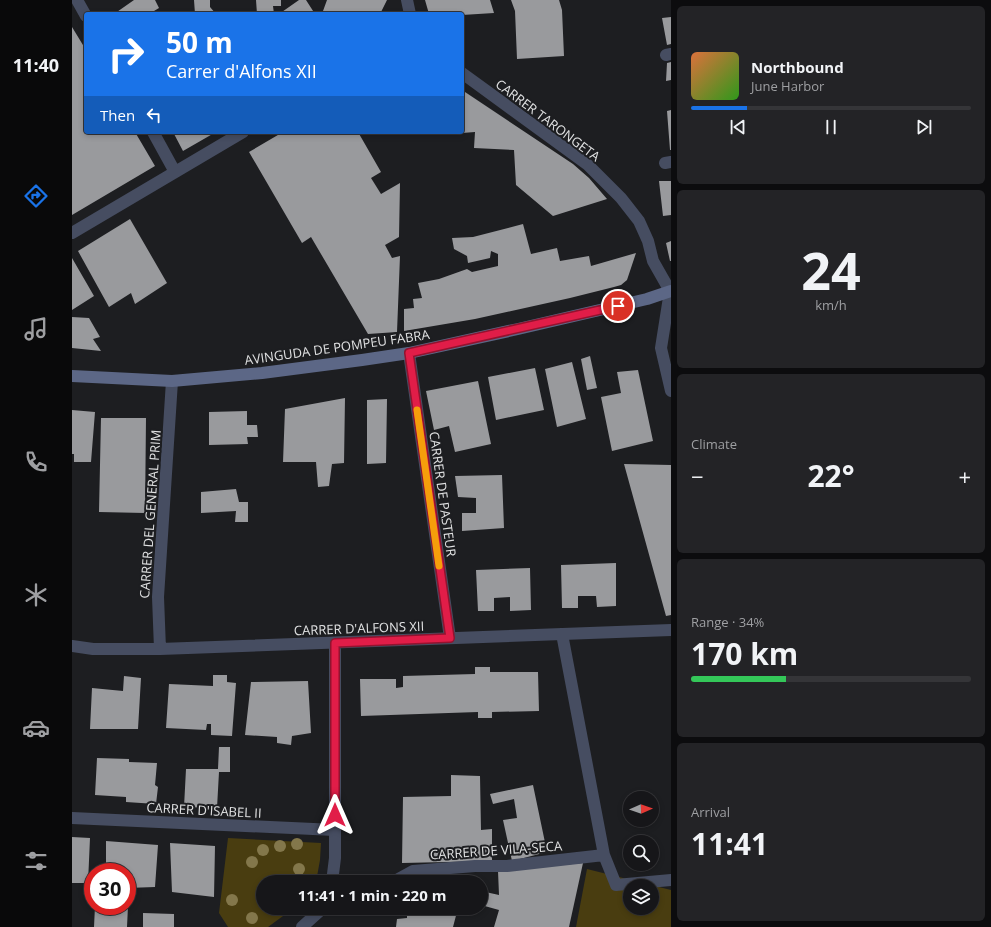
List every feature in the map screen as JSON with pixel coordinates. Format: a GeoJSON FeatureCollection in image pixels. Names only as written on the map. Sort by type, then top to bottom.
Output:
{"type":"FeatureCollection","features":[{"type":"Feature","properties":{"kind":"street"},"geometry":{"type":"LineString","coordinates":[[77,0],[84,12]]}},
{"type":"Feature","properties":{"kind":"street"},"geometry":{"type":"LineString","coordinates":[[407,0],[410,12]]}},
{"type":"Feature","properties":{"kind":"street","name":"CARRER TARONGETA"},"geometry":{"type":"LineString","coordinates":[[464,75],[588,165],[621,198],[639,221],[648,241],[653,261],[670,291]]}},
{"type":"Feature","properties":{"kind":"street"},"geometry":{"type":"LineString","coordinates":[[154,134],[175,172]]}},
{"type":"Feature","properties":{"kind":"street"},"geometry":{"type":"LineString","coordinates":[[72,233],[240,134]]}},
{"type":"Feature","properties":{"kind":"street"},"geometry":{"type":"LineString","coordinates":[[670,291],[661,348],[671,391]]}},
{"type":"Feature","properties":{"kind":"street","name":"AVINGUDA DE POMPEU FABRA"},"geometry":{"type":"LineString","coordinates":[[72,376],[172,381],[262,373],[409,353],[647,299],[670,291]]}},
{"type":"Feature","properties":{"kind":"street","name":"CARRER DE PASTEUR"},"geometry":{"type":"LineString","coordinates":[[409,353],[450,638]]}},
{"type":"Feature","properties":{"kind":"street","name":"CARRER DEL GENERAL PRIM"},"geometry":{"type":"LineString","coordinates":[[160,649],[158,597],[172,381]]}},
{"type":"Feature","properties":{"kind":"street","name":"CARRER D'ALFONS XII"},"geometry":{"type":"LineString","coordinates":[[72,646],[93,649],[160,649],[671,630]]}},
{"type":"Feature","properties":{"kind":"street"},"geometry":{"type":"LineString","coordinates":[[562,634],[604,855],[616,884],[671,880]]}},
{"type":"Feature","properties":{"kind":"street"},"geometry":{"type":"LineString","coordinates":[[333,875],[335,858],[335,643]]}},
{"type":"Feature","properties":{"kind":"street","name":"CARRER D'ISABEL II"},"geometry":{"type":"LineString","coordinates":[[72,818],[335,830]]}},
{"type":"Feature","properties":{"kind":"street","name":"CARRER DE VILA-SECA"},"geometry":{"type":"LineString","coordinates":[[405,875],[412,871],[475,866],[507,866],[604,855]]}},
{"type":"Feature","properties":{"kind":"street"},"geometry":{"type":"LineString","coordinates":[[302,927],[315,915]]}},
{"type":"Feature","properties":{"kind":"shaded area"},"geometry":{"type":"Polygon","coordinates":[[[228,838],[321,843],[317,875],[256,875],[256,915],[284,915],[268,927],[228,927],[219,913],[228,838]]]}},
{"type":"Feature","properties":{"kind":"shaded area"},"geometry":{"type":"Polygon","coordinates":[[[587,869],[627,879],[623,879],[623,915],[659,915],[659,887],[671,890],[671,927],[576,927],[587,869]]]}},
{"type":"Feature","properties":{"kind":"building"},"geometry":{"type":"Polygon","coordinates":[[[134,0],[155,0],[159,8],[152,12],[117,12],[134,0]]]}},
{"type":"Feature","properties":{"kind":"building"},"geometry":{"type":"Polygon","coordinates":[[[194,0],[210,0],[210,7],[214,12],[195,12],[194,0]]]}},
{"type":"Feature","properties":{"kind":"building"},"geometry":{"type":"Polygon","coordinates":[[[256,0],[281,0],[281,6],[273,6],[274,12],[257,12],[256,0]]]}},
{"type":"Feature","properties":{"kind":"building"},"geometry":{"type":"Polygon","coordinates":[[[299,0],[306,0],[314,12],[282,12],[299,0]]]}},
{"type":"Feature","properties":{"kind":"building"},"geometry":{"type":"Polygon","coordinates":[[[327,0],[387,0],[381,12],[323,11],[327,0]]]}},
{"type":"Feature","properties":{"kind":"building"},"geometry":{"type":"Polygon","coordinates":[[[425,0],[490,0],[494,13],[464,15],[464,12],[428,12],[425,0]]]}},
{"type":"Feature","properties":{"kind":"building"},"geometry":{"type":"Polygon","coordinates":[[[511,0],[559,0],[562,10],[564,56],[517,59],[515,11],[511,0]]]}},
{"type":"Feature","properties":{"kind":"building"},"geometry":{"type":"Polygon","coordinates":[[[671,17],[671,44],[667,45],[662,18],[671,17]]]}},
{"type":"Feature","properties":{"kind":"building"},"geometry":{"type":"Polygon","coordinates":[[[72,27],[84,47],[84,134],[136,134],[155,166],[72,215],[72,27]]]}},
{"type":"Feature","properties":{"kind":"building"},"geometry":{"type":"Polygon","coordinates":[[[671,62],[671,80],[666,81],[667,63],[671,62]]]}},
{"type":"Feature","properties":{"kind":"building"},"geometry":{"type":"Polygon","coordinates":[[[464,91],[573,164],[589,178],[607,199],[553,216],[516,185],[514,150],[474,148],[475,132],[464,133],[464,91]]]}},
{"type":"Feature","properties":{"kind":"building"},"geometry":{"type":"Polygon","coordinates":[[[671,110],[671,150],[670,150],[667,111],[671,110]]]}},
{"type":"Feature","properties":{"kind":"building"},"geometry":{"type":"Polygon","coordinates":[[[174,134],[213,134],[183,151],[174,134]]]}},
{"type":"Feature","properties":{"kind":"building"},"geometry":{"type":"Polygon","coordinates":[[[280,134],[359,134],[381,172],[371,178],[381,194],[400,183],[399,237],[385,245],[392,258],[400,256],[397,332],[368,334],[311,237],[302,243],[249,152],[280,134]]]}},
{"type":"Feature","properties":{"kind":"building"},"geometry":{"type":"Polygon","coordinates":[[[659,181],[671,181],[671,215],[663,216],[659,181]]]}},
{"type":"Feature","properties":{"kind":"building"},"geometry":{"type":"Polygon","coordinates":[[[130,219],[167,283],[135,304],[131,293],[109,307],[78,251],[130,219]]]}},
{"type":"Feature","properties":{"kind":"building"},"geometry":{"type":"Polygon","coordinates":[[[523,224],[531,254],[557,248],[560,261],[589,256],[591,266],[636,253],[627,280],[621,285],[570,298],[475,319],[404,331],[404,309],[414,308],[413,299],[422,298],[418,283],[439,279],[467,269],[472,272],[498,266],[498,254],[491,251],[490,258],[468,263],[467,256],[454,249],[452,238],[473,237],[523,224]]]}},
{"type":"Feature","properties":{"kind":"building"},"geometry":{"type":"Polygon","coordinates":[[[671,241],[671,261],[670,261],[666,243],[671,241]]]}},
{"type":"Feature","properties":{"kind":"building"},"geometry":{"type":"Polygon","coordinates":[[[72,258],[94,296],[72,310],[72,258]]]}},
{"type":"Feature","properties":{"kind":"building"},"geometry":{"type":"Polygon","coordinates":[[[72,317],[89,318],[100,337],[93,339],[101,351],[72,348],[72,317]]]}},
{"type":"Feature","properties":{"kind":"building"},"geometry":{"type":"Polygon","coordinates":[[[590,356],[597,388],[587,390],[581,359],[590,356]]]}},
{"type":"Feature","properties":{"kind":"building"},"geometry":{"type":"Polygon","coordinates":[[[572,362],[586,419],[557,427],[545,369],[572,362]]]}},
{"type":"Feature","properties":{"kind":"building"},"geometry":{"type":"Polygon","coordinates":[[[535,368],[544,410],[496,420],[488,377],[535,368]]]}},
{"type":"Feature","properties":{"kind":"building"},"geometry":{"type":"Polygon","coordinates":[[[638,370],[653,441],[612,451],[601,397],[621,393],[617,372],[638,370]]]}},
{"type":"Feature","properties":{"kind":"building"},"geometry":{"type":"Polygon","coordinates":[[[478,381],[491,444],[455,452],[449,426],[434,430],[426,391],[478,381]]]}},
{"type":"Feature","properties":{"kind":"building"},"geometry":{"type":"Polygon","coordinates":[[[345,398],[344,463],[332,464],[329,486],[318,487],[316,462],[283,462],[285,409],[345,398]]]}},
{"type":"Feature","properties":{"kind":"building"},"geometry":{"type":"Polygon","coordinates":[[[387,399],[386,463],[367,464],[367,400],[387,399]]]}},
{"type":"Feature","properties":{"kind":"building"},"geometry":{"type":"Polygon","coordinates":[[[72,410],[95,412],[91,462],[74,462],[74,454],[72,454],[72,410]]]}},
{"type":"Feature","properties":{"kind":"building"},"geometry":{"type":"Polygon","coordinates":[[[247,411],[247,425],[257,425],[258,437],[247,437],[248,444],[209,445],[209,412],[247,411]]]}},
{"type":"Feature","properties":{"kind":"building"},"geometry":{"type":"Polygon","coordinates":[[[101,418],[146,418],[145,513],[99,512],[101,418]]]}},
{"type":"Feature","properties":{"kind":"building"},"geometry":{"type":"Polygon","coordinates":[[[624,464],[671,465],[671,615],[666,616],[624,464]]]}},
{"type":"Feature","properties":{"kind":"building"},"geometry":{"type":"Polygon","coordinates":[[[502,475],[504,528],[462,531],[462,513],[476,513],[476,498],[458,497],[455,476],[502,475]]]}},
{"type":"Feature","properties":{"kind":"building"},"geometry":{"type":"Polygon","coordinates":[[[236,489],[239,502],[248,502],[248,522],[235,522],[236,511],[201,513],[201,492],[236,489]]]}},
{"type":"Feature","properties":{"kind":"building"},"geometry":{"type":"Polygon","coordinates":[[[616,563],[616,606],[597,607],[596,596],[578,596],[578,608],[562,608],[561,565],[616,563]]]}},
{"type":"Feature","properties":{"kind":"building"},"geometry":{"type":"Polygon","coordinates":[[[530,568],[531,610],[510,611],[510,597],[494,598],[494,611],[478,611],[476,570],[530,568]]]}},
{"type":"Feature","properties":{"kind":"building"},"geometry":{"type":"Polygon","coordinates":[[[475,667],[490,667],[490,672],[538,672],[539,711],[492,712],[492,718],[478,718],[478,712],[361,716],[360,679],[396,679],[396,688],[403,687],[403,676],[475,674],[475,667]]]}},
{"type":"Feature","properties":{"kind":"building"},"geometry":{"type":"Polygon","coordinates":[[[213,675],[227,675],[227,682],[236,683],[232,736],[211,735],[211,724],[207,724],[206,730],[166,728],[169,684],[213,686],[213,675]]]}},
{"type":"Feature","properties":{"kind":"building"},"geometry":{"type":"Polygon","coordinates":[[[124,676],[141,678],[138,729],[90,729],[92,688],[123,691],[124,676]]]}},
{"type":"Feature","properties":{"kind":"building"},"geometry":{"type":"Polygon","coordinates":[[[308,681],[311,733],[292,736],[291,745],[277,743],[277,737],[245,735],[251,682],[308,681]]]}},
{"type":"Feature","properties":{"kind":"building"},"geometry":{"type":"Polygon","coordinates":[[[219,747],[230,747],[230,772],[219,772],[217,808],[184,807],[186,769],[218,769],[219,747]]]}},
{"type":"Feature","properties":{"kind":"building"},"geometry":{"type":"Polygon","coordinates":[[[97,758],[129,759],[129,762],[157,763],[155,785],[158,787],[156,804],[126,802],[126,797],[95,795],[97,758]]]}},
{"type":"Feature","properties":{"kind":"building"},"geometry":{"type":"Polygon","coordinates":[[[451,775],[480,776],[481,830],[492,829],[492,861],[402,863],[403,797],[451,796],[451,775]]]}},
{"type":"Feature","properties":{"kind":"building"},"geometry":{"type":"Polygon","coordinates":[[[533,785],[547,852],[512,861],[503,820],[517,818],[514,799],[493,804],[490,794],[533,785]]]}},
{"type":"Feature","properties":{"kind":"building"},"geometry":{"type":"Polygon","coordinates":[[[72,837],[90,838],[89,863],[84,863],[84,883],[72,883],[72,837]]]}},
{"type":"Feature","properties":{"kind":"building"},"geometry":{"type":"Polygon","coordinates":[[[106,841],[158,845],[155,887],[136,888],[136,863],[106,863],[106,841]]]}},
{"type":"Feature","properties":{"kind":"building"},"geometry":{"type":"Polygon","coordinates":[[[170,843],[215,846],[214,897],[172,892],[170,843]]]}},
{"type":"Feature","properties":{"kind":"building"},"geometry":{"type":"Polygon","coordinates":[[[583,863],[569,927],[494,927],[499,910],[488,907],[488,893],[499,895],[498,871],[583,863]]]}},
{"type":"Feature","properties":{"kind":"building"},"geometry":{"type":"Polygon","coordinates":[[[143,913],[174,914],[174,927],[143,927],[143,913]]]}},
{"type":"Feature","properties":{"kind":"building"},"geometry":{"type":"Polygon","coordinates":[[[95,915],[128,915],[127,927],[94,927],[95,915]]]}},
{"type":"Feature","properties":{"kind":"building"},"geometry":{"type":"Polygon","coordinates":[[[407,915],[456,915],[453,927],[396,927],[397,919],[407,918],[407,915]]]}},
{"type":"Feature","properties":{"kind":"slow traffic"},"geometry":{"type":"LineString","coordinates":[[417,410],[439,566]]}},
{"type":"Feature","properties":{"kind":"route"},"geometry":{"type":"LineString","coordinates":[[335,815],[335,643],[450,638],[409,353],[618,306]]}}]}
